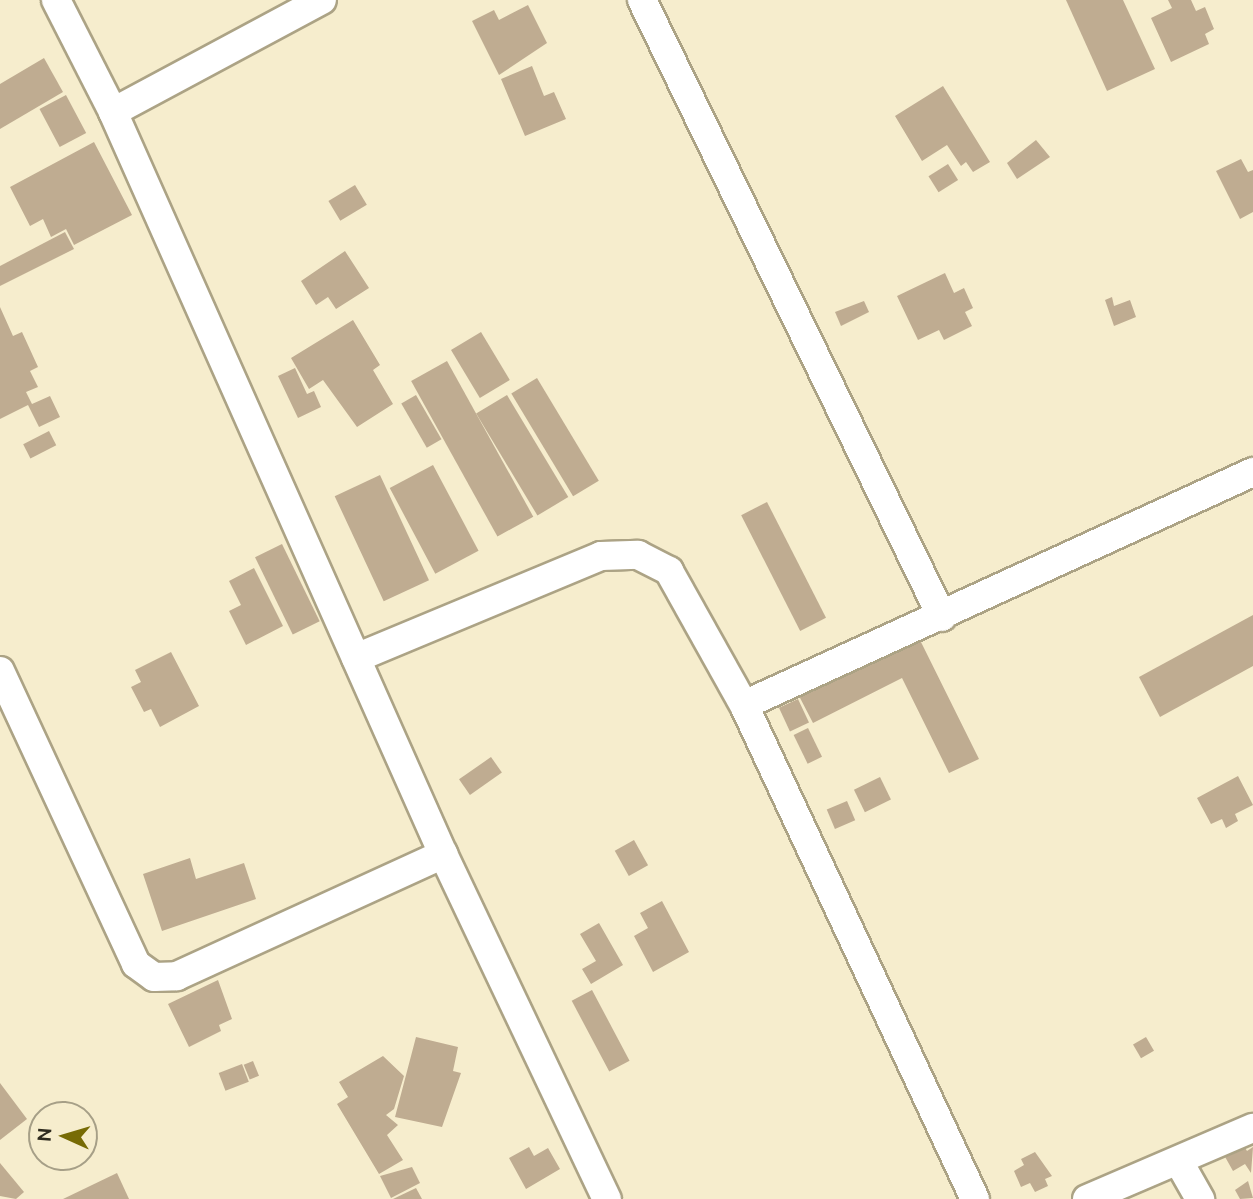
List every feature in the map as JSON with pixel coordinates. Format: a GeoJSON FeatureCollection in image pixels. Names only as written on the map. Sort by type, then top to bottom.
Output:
{"type":"FeatureCollection","features":[{"type":"Feature","properties":{"kind":"street"},"geometry":{"type":"LineString","coordinates":[[56,0],[113,112],[443,854],[607,1199]]}},
{"type":"Feature","properties":{"kind":"street"},"geometry":{"type":"LineString","coordinates":[[113,112],[322,0]]}},
{"type":"Feature","properties":{"kind":"street"},"geometry":{"type":"LineString","coordinates":[[642,0],[942,617]]}},
{"type":"Feature","properties":{"kind":"street"},"geometry":{"type":"LineString","coordinates":[[744,705],[942,617],[1253,472]]}},
{"type":"Feature","properties":{"kind":"street"},"geometry":{"type":"LineString","coordinates":[[356,658],[601,556],[638,555],[669,571],[744,705],[975,1199]]}},
{"type":"Feature","properties":{"kind":"street"},"geometry":{"type":"LineString","coordinates":[[0,671],[136,964],[154,977],[177,976],[443,854]]}},
{"type":"Feature","properties":{"kind":"street"},"geometry":{"type":"LineString","coordinates":[[1087,1199],[1253,1128]]}},
{"type":"Feature","properties":{"kind":"street"},"geometry":{"type":"LineString","coordinates":[[1178,1162],[1200,1199]]}},
{"type":"Feature","properties":{"kind":"building"},"geometry":{"type":"Polygon","coordinates":[[[1066,0],[1123,0],[1155,69],[1107,91],[1066,0]]]}},
{"type":"Feature","properties":{"kind":"building"},"geometry":{"type":"Polygon","coordinates":[[[1168,0],[1191,0],[1196,11],[1205,7],[1214,29],[1205,34],[1209,44],[1171,62],[1151,18],[1172,8],[1168,0]]]}},
{"type":"Feature","properties":{"kind":"building"},"geometry":{"type":"Polygon","coordinates":[[[528,5],[547,43],[499,75],[472,21],[494,10],[499,20],[528,5]]]}},
{"type":"Feature","properties":{"kind":"building"},"geometry":{"type":"Polygon","coordinates":[[[44,58],[63,92],[0,129],[0,84],[44,58]]]}},
{"type":"Feature","properties":{"kind":"building"},"geometry":{"type":"Polygon","coordinates":[[[532,66],[544,96],[554,92],[566,119],[525,136],[501,79],[532,66]]]}},
{"type":"Feature","properties":{"kind":"building"},"geometry":{"type":"Polygon","coordinates":[[[943,86],[990,162],[973,172],[966,162],[961,166],[947,145],[922,161],[895,116],[943,86]]]}},
{"type":"Feature","properties":{"kind":"building"},"geometry":{"type":"Polygon","coordinates":[[[66,95],[86,133],[60,147],[40,109],[66,95]]]}},
{"type":"Feature","properties":{"kind":"building"},"geometry":{"type":"Polygon","coordinates":[[[1036,140],[1050,157],[1017,179],[1007,163],[1036,140]]]}},
{"type":"Feature","properties":{"kind":"building"},"geometry":{"type":"Polygon","coordinates":[[[94,142],[132,215],[74,245],[66,229],[51,237],[43,219],[30,226],[10,187],[94,142]]]}},
{"type":"Feature","properties":{"kind":"building"},"geometry":{"type":"Polygon","coordinates":[[[1241,159],[1248,172],[1253,170],[1253,212],[1240,219],[1216,171],[1241,159]]]}},
{"type":"Feature","properties":{"kind":"building"},"geometry":{"type":"Polygon","coordinates":[[[948,164],[958,180],[939,192],[928,176],[948,164]]]}},
{"type":"Feature","properties":{"kind":"building"},"geometry":{"type":"Polygon","coordinates":[[[355,185],[367,205],[340,221],[328,201],[355,185]]]}},
{"type":"Feature","properties":{"kind":"building"},"geometry":{"type":"Polygon","coordinates":[[[65,232],[74,249],[0,286],[0,266],[65,232]]]}},
{"type":"Feature","properties":{"kind":"building"},"geometry":{"type":"Polygon","coordinates":[[[345,251],[369,288],[336,309],[328,297],[316,305],[301,281],[345,251]]]}},
{"type":"Feature","properties":{"kind":"building"},"geometry":{"type":"Polygon","coordinates":[[[945,273],[954,293],[964,288],[973,308],[965,312],[972,326],[944,340],[939,330],[918,340],[897,296],[945,273]]]}},
{"type":"Feature","properties":{"kind":"building"},"geometry":{"type":"Polygon","coordinates":[[[1112,297],[1114,306],[1130,300],[1136,317],[1114,326],[1105,300],[1112,297]]]}},
{"type":"Feature","properties":{"kind":"building"},"geometry":{"type":"Polygon","coordinates":[[[864,301],[869,312],[841,326],[835,312],[864,301]]]}},
{"type":"Feature","properties":{"kind":"building"},"geometry":{"type":"Polygon","coordinates":[[[0,307],[13,336],[22,332],[38,367],[30,371],[38,387],[26,392],[32,404],[50,396],[60,417],[39,427],[28,405],[0,419],[0,307]]]}},
{"type":"Feature","properties":{"kind":"building"},"geometry":{"type":"Polygon","coordinates":[[[353,320],[380,365],[373,370],[393,404],[357,427],[323,380],[309,389],[291,358],[353,320]]]}},
{"type":"Feature","properties":{"kind":"building"},"geometry":{"type":"Polygon","coordinates":[[[481,332],[510,380],[480,398],[451,350],[481,332]]]}},
{"type":"Feature","properties":{"kind":"building"},"geometry":{"type":"Polygon","coordinates":[[[447,361],[533,517],[497,537],[411,381],[447,361]]]}},
{"type":"Feature","properties":{"kind":"building"},"geometry":{"type":"Polygon","coordinates":[[[295,368],[307,394],[314,391],[321,407],[298,418],[278,376],[295,368]]]}},
{"type":"Feature","properties":{"kind":"building"},"geometry":{"type":"Polygon","coordinates":[[[537,378],[599,481],[573,496],[511,393],[537,378]]]}},
{"type":"Feature","properties":{"kind":"building"},"geometry":{"type":"Polygon","coordinates":[[[416,395],[442,439],[427,448],[401,404],[416,395]]]}},
{"type":"Feature","properties":{"kind":"building"},"geometry":{"type":"Polygon","coordinates":[[[507,395],[568,497],[537,516],[476,414],[507,395]]]}},
{"type":"Feature","properties":{"kind":"building"},"geometry":{"type":"Polygon","coordinates":[[[49,431],[56,445],[30,458],[23,444],[49,431]]]}},
{"type":"Feature","properties":{"kind":"building"},"geometry":{"type":"Polygon","coordinates":[[[433,465],[479,551],[435,574],[390,488],[433,465]]]}},
{"type":"Feature","properties":{"kind":"building"},"geometry":{"type":"Polygon","coordinates":[[[380,475],[429,580],[384,601],[335,496],[380,475]]]}},
{"type":"Feature","properties":{"kind":"building"},"geometry":{"type":"Polygon","coordinates":[[[767,502],[826,618],[800,631],[741,515],[767,502]]]}},
{"type":"Feature","properties":{"kind":"building"},"geometry":{"type":"Polygon","coordinates":[[[282,544],[320,621],[293,634],[255,557],[282,544]]]}},
{"type":"Feature","properties":{"kind":"building"},"geometry":{"type":"Polygon","coordinates":[[[254,568],[283,626],[246,645],[229,611],[241,605],[229,581],[254,568]]]}},
{"type":"Feature","properties":{"kind":"building"},"geometry":{"type":"Polygon","coordinates":[[[1253,615],[1253,666],[1160,717],[1139,677],[1253,615]]]}},
{"type":"Feature","properties":{"kind":"building"},"geometry":{"type":"Polygon","coordinates":[[[917,634],[979,759],[949,773],[902,678],[813,723],[798,694],[917,634]]]}},
{"type":"Feature","properties":{"kind":"building"},"geometry":{"type":"Polygon","coordinates":[[[171,652],[199,706],[160,727],[151,709],[144,712],[131,687],[141,682],[135,670],[171,652]]]}},
{"type":"Feature","properties":{"kind":"building"},"geometry":{"type":"Polygon","coordinates":[[[798,699],[809,723],[790,731],[779,708],[798,699]]]}},
{"type":"Feature","properties":{"kind":"building"},"geometry":{"type":"Polygon","coordinates":[[[808,728],[822,757],[808,764],[794,735],[808,728]]]}},
{"type":"Feature","properties":{"kind":"building"},"geometry":{"type":"Polygon","coordinates":[[[491,757],[502,773],[470,795],[459,779],[491,757]]]}},
{"type":"Feature","properties":{"kind":"building"},"geometry":{"type":"Polygon","coordinates":[[[1238,776],[1253,805],[1235,814],[1238,821],[1226,828],[1222,819],[1211,824],[1197,798],[1238,776]]]}},
{"type":"Feature","properties":{"kind":"building"},"geometry":{"type":"Polygon","coordinates":[[[880,777],[891,799],[865,812],[854,790],[880,777]]]}},
{"type":"Feature","properties":{"kind":"building"},"geometry":{"type":"Polygon","coordinates":[[[847,801],[855,820],[835,829],[827,810],[847,801]]]}},
{"type":"Feature","properties":{"kind":"building"},"geometry":{"type":"Polygon","coordinates":[[[634,840],[648,865],[629,876],[615,851],[634,840]]]}},
{"type":"Feature","properties":{"kind":"building"},"geometry":{"type":"Polygon","coordinates":[[[190,858],[196,879],[244,863],[256,899],[162,931],[143,874],[190,858]]]}},
{"type":"Feature","properties":{"kind":"building"},"geometry":{"type":"Polygon","coordinates":[[[662,901],[689,952],[653,972],[634,936],[648,928],[640,913],[662,901]]]}},
{"type":"Feature","properties":{"kind":"building"},"geometry":{"type":"Polygon","coordinates":[[[599,923],[623,965],[591,984],[582,969],[596,961],[580,934],[599,923]]]}},
{"type":"Feature","properties":{"kind":"building"},"geometry":{"type":"Polygon","coordinates":[[[218,980],[232,1019],[219,1025],[221,1031],[189,1047],[168,1004],[218,980]]]}},
{"type":"Feature","properties":{"kind":"building"},"geometry":{"type":"Polygon","coordinates":[[[592,990],[630,1061],[609,1071],[572,1001],[592,990]]]}},
{"type":"Feature","properties":{"kind":"building"},"geometry":{"type":"Polygon","coordinates":[[[416,1037],[458,1047],[453,1071],[461,1073],[442,1127],[395,1117],[416,1037]]]}},
{"type":"Feature","properties":{"kind":"building"},"geometry":{"type":"Polygon","coordinates":[[[1146,1037],[1154,1051],[1141,1058],[1133,1044],[1146,1037]]]}},
{"type":"Feature","properties":{"kind":"building"},"geometry":{"type":"Polygon","coordinates":[[[383,1056],[404,1076],[394,1109],[386,1115],[398,1125],[387,1135],[403,1160],[379,1174],[337,1104],[348,1097],[339,1082],[383,1056]]]}},
{"type":"Feature","properties":{"kind":"building"},"geometry":{"type":"Polygon","coordinates":[[[253,1061],[259,1076],[250,1080],[244,1065],[253,1061]]]}},
{"type":"Feature","properties":{"kind":"building"},"geometry":{"type":"Polygon","coordinates":[[[242,1064],[249,1082],[225,1091],[219,1073],[242,1064]]]}},
{"type":"Feature","properties":{"kind":"building"},"geometry":{"type":"Polygon","coordinates":[[[0,1083],[27,1119],[0,1140],[0,1083]]]}},
{"type":"Feature","properties":{"kind":"building"},"geometry":{"type":"Polygon","coordinates":[[[1243,1144],[1247,1151],[1253,1147],[1251,1173],[1245,1164],[1233,1171],[1224,1155],[1243,1144]]]}},
{"type":"Feature","properties":{"kind":"building"},"geometry":{"type":"Polygon","coordinates":[[[529,1147],[534,1156],[548,1148],[560,1169],[526,1189],[509,1158],[529,1147]]]}},
{"type":"Feature","properties":{"kind":"building"},"geometry":{"type":"Polygon","coordinates":[[[1035,1152],[1052,1176],[1045,1179],[1048,1186],[1035,1192],[1030,1183],[1021,1187],[1014,1171],[1024,1165],[1021,1159],[1035,1152]]]}},
{"type":"Feature","properties":{"kind":"building"},"geometry":{"type":"Polygon","coordinates":[[[0,1163],[24,1192],[16,1199],[0,1196],[0,1163]]]}},
{"type":"Feature","properties":{"kind":"building"},"geometry":{"type":"Polygon","coordinates":[[[412,1167],[420,1183],[391,1198],[380,1176],[412,1167]]]}},
{"type":"Feature","properties":{"kind":"building"},"geometry":{"type":"Polygon","coordinates":[[[117,1173],[129,1199],[63,1199],[117,1173]]]}},
{"type":"Feature","properties":{"kind":"building"},"geometry":{"type":"Polygon","coordinates":[[[1248,1181],[1253,1198],[1240,1199],[1235,1190],[1248,1181]]]}},
{"type":"Feature","properties":{"kind":"building"},"geometry":{"type":"Polygon","coordinates":[[[416,1188],[422,1199],[393,1199],[416,1188]]]}}]}
